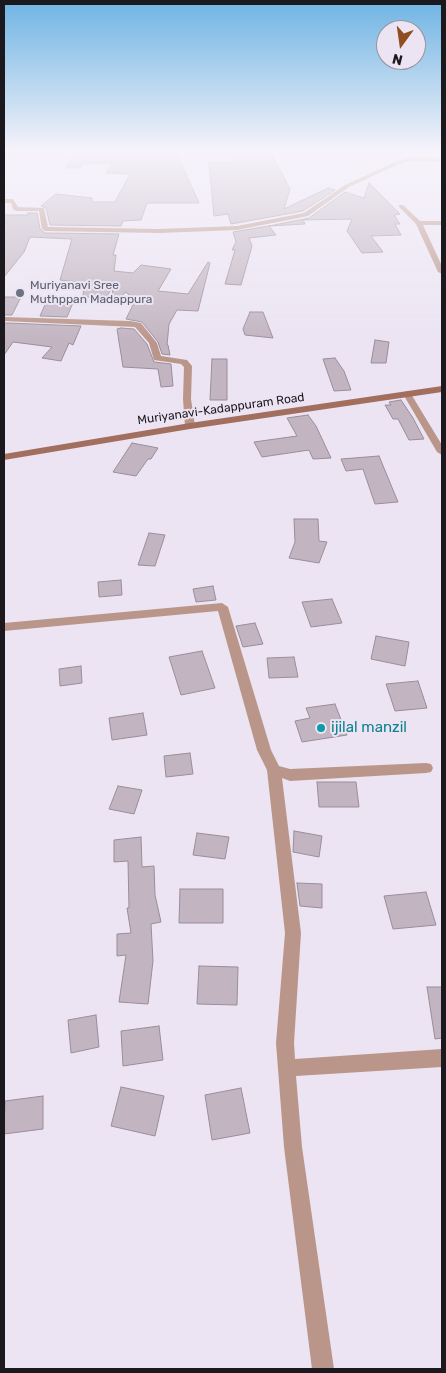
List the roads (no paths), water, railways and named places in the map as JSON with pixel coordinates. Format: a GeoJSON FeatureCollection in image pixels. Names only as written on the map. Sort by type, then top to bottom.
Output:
{"type":"FeatureCollection","features":[{"type":"Feature","properties":{"kind":"street"},"geometry":{"type":"LineString","coordinates":[[43,215],[45,229],[159,231],[237,228],[306,215]]}},
{"type":"Feature","properties":{"kind":"street"},"geometry":{"type":"LineString","coordinates":[[409,215],[419,222],[442,223]]}},
{"type":"Feature","properties":{"kind":"street"},"geometry":{"type":"LineString","coordinates":[[419,222],[420,229],[442,272]]}},
{"type":"Feature","properties":{"kind":"street"},"geometry":{"type":"LineString","coordinates":[[4,319],[130,323],[138,325],[153,343],[157,358],[184,362],[188,366],[187,398],[190,426]]}},
{"type":"Feature","properties":{"kind":"street","name":"Muriyanavi-Kadappuram Road"},"geometry":{"type":"LineString","coordinates":[[4,457],[190,426],[442,389]]}},
{"type":"Feature","properties":{"kind":"street"},"geometry":{"type":"LineString","coordinates":[[407,394],[442,452]]}},
{"type":"Feature","properties":{"kind":"street"},"geometry":{"type":"LineString","coordinates":[[4,626],[160,614],[222,607],[264,750],[274,770],[293,933],[285,1043],[293,1147],[323,1369]]}},
{"type":"Feature","properties":{"kind":"street"},"geometry":{"type":"LineString","coordinates":[[274,770],[290,775],[426,768]]}},
{"type":"Feature","properties":{"kind":"street"},"geometry":{"type":"LineString","coordinates":[[287,1068],[442,1058]]}},
{"type":"Feature","properties":{"kind":"place","name":"Muriyanavi Sree Muthppan Madappura"},"geometry":{"type":"Point","coordinates":[20,293]}},
{"type":"Feature","properties":{"kind":"place","name":"ijilal manzil"},"geometry":{"type":"Point","coordinates":[321,728]}}]}
